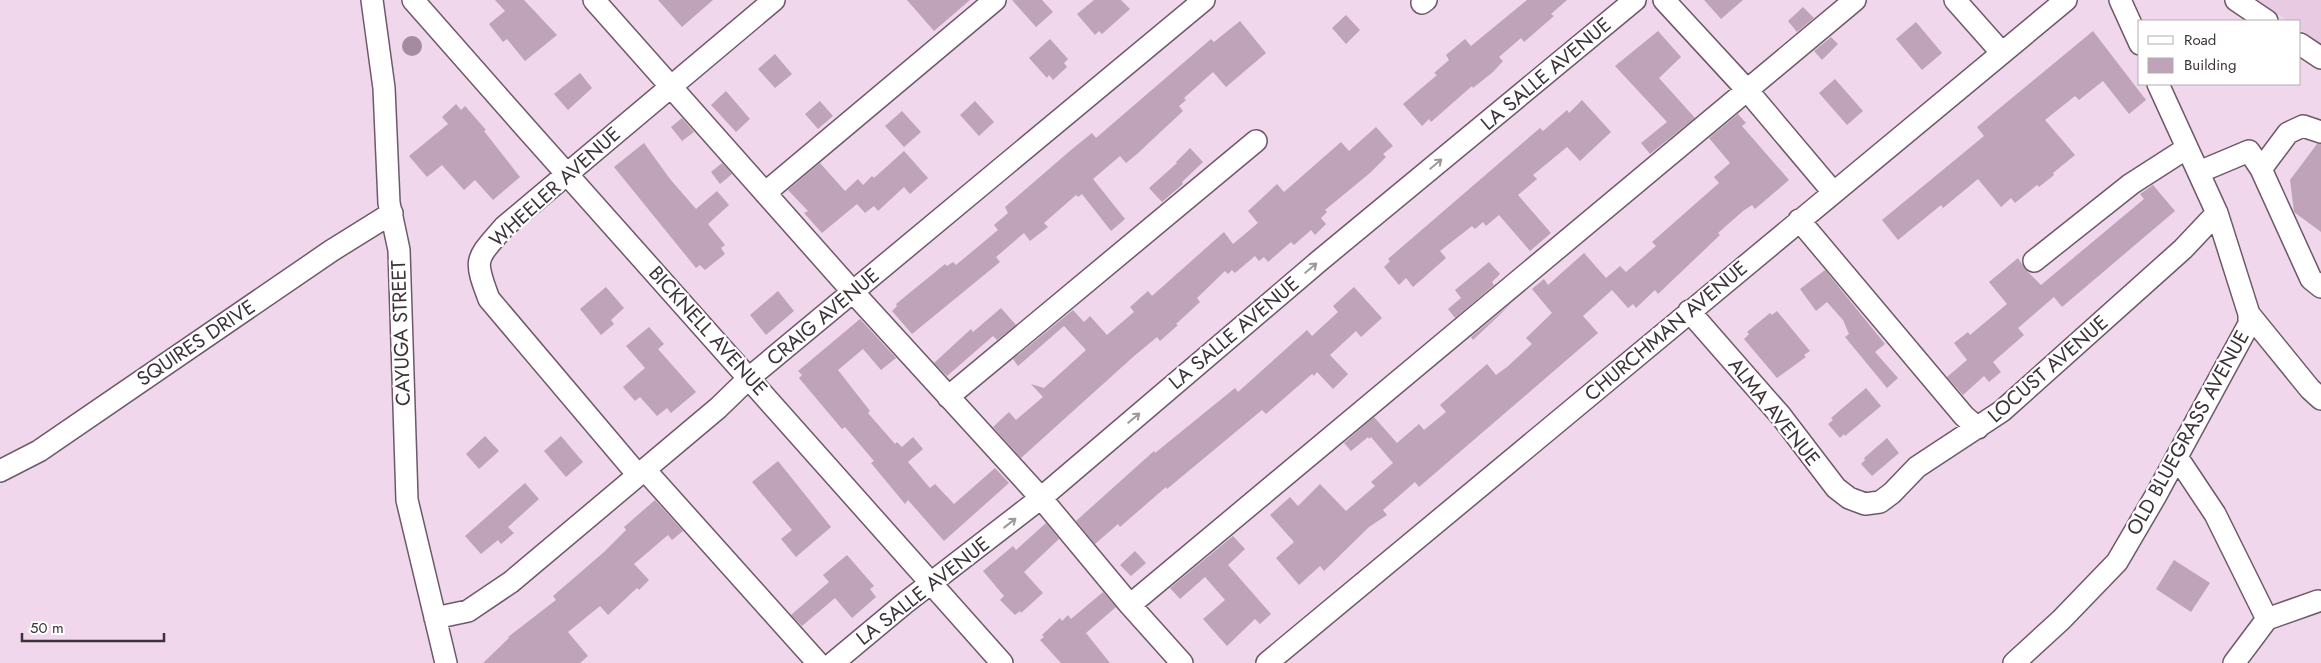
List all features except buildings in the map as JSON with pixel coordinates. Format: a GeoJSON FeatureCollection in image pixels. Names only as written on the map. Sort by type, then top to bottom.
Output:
{"type":"FeatureCollection","features":[{"type":"Feature","properties":{"kind":"street","name":"CAYUGA STREET"},"geometry":{"type":"LineString","coordinates":[[372,0],[384,88],[389,203],[399,250],[407,500],[446,663]]}},
{"type":"Feature","properties":{"kind":"street","name":"BICKNELL AVENUE"},"geometry":{"type":"LineString","coordinates":[[413,0],[930,585],[1002,663]]}},
{"type":"Feature","properties":{"kind":"street"},"geometry":{"type":"LineString","coordinates":[[594,0],[853,292],[1041,498],[1130,605],[1182,663]]}},
{"type":"Feature","properties":{"kind":"street","name":"WHEELER AVENUE"},"geometry":{"type":"LineString","coordinates":[[774,0],[567,172],[504,227],[481,254],[478,265],[489,299],[641,472],[818,663]]}},
{"type":"Feature","properties":{"kind":"street"},"geometry":{"type":"LineString","coordinates":[[765,193],[994,0]]}},
{"type":"Feature","properties":{"kind":"street","name":"CRAIG AVENUE"},"geometry":{"type":"LineString","coordinates":[[436,618],[468,611],[511,582],[718,408],[749,378],[1204,0]]}},
{"type":"Feature","properties":{"kind":"street","name":"LA SALLE AVENUE"},"geometry":{"type":"LineString","coordinates":[[833,663],[1041,498],[1318,262],[1634,0]]}},
{"type":"Feature","properties":{"kind":"street"},"geometry":{"type":"LineString","coordinates":[[1664,0],[1747,90],[1833,192]]}},
{"type":"Feature","properties":{"kind":"street"},"geometry":{"type":"LineString","coordinates":[[1130,605],[1855,0]]}},
{"type":"Feature","properties":{"kind":"street"},"geometry":{"type":"LineString","coordinates":[[1954,0],[2002,53]]}},
{"type":"Feature","properties":{"kind":"street","name":"CHURCHMAN AVENUE"},"geometry":{"type":"LineString","coordinates":[[1267,663],[2066,0]]}},
{"type":"Feature","properties":{"kind":"street"},"geometry":{"type":"LineString","coordinates":[[2120,0],[2138,40]]}},
{"type":"Feature","properties":{"kind":"street"},"geometry":{"type":"LineString","coordinates":[[2236,0],[2266,20]]}},
{"type":"Feature","properties":{"kind":"street"},"geometry":{"type":"LineString","coordinates":[[2301,45],[2321,58]]}},
{"type":"Feature","properties":{"kind":"street","name":"OLD BLUEGRASS AVENUE"},"geometry":{"type":"LineString","coordinates":[[2014,663],[2061,620],[2116,562],[2177,457],[2249,324],[2249,314],[2217,213],[2158,85]]}},
{"type":"Feature","properties":{"kind":"street"},"geometry":{"type":"LineString","coordinates":[[2261,169],[2288,134],[2303,126],[2321,132]]}},
{"type":"Feature","properties":{"kind":"street"},"geometry":{"type":"LineString","coordinates":[[948,397],[1256,141]]}},
{"type":"Feature","properties":{"kind":"street"},"geometry":{"type":"LineString","coordinates":[[2034,261],[2131,184],[2187,148]]}},
{"type":"Feature","properties":{"kind":"street"},"geometry":{"type":"LineString","coordinates":[[2198,172],[2249,152],[2261,169],[2311,279],[2321,287]]}},
{"type":"Feature","properties":{"kind":"street","name":"SQUIRES DRIVE"},"geometry":{"type":"LineString","coordinates":[[0,471],[39,451],[332,250],[392,213]]}},
{"type":"Feature","properties":{"kind":"street","name":"LOCUST AVENUE"},"geometry":{"type":"LineString","coordinates":[[1865,504],[1880,502],[1892,493],[1916,467],[2002,411],[2183,249],[2217,213]]}},
{"type":"Feature","properties":{"kind":"street"},"geometry":{"type":"LineString","coordinates":[[1799,220],[1964,416],[1978,428]]}},
{"type":"Feature","properties":{"kind":"street","name":"ALMA AVENUE"},"geometry":{"type":"LineString","coordinates":[[1689,312],[1782,416],[1836,488],[1850,498],[1865,504]]}},
{"type":"Feature","properties":{"kind":"street"},"geometry":{"type":"LineString","coordinates":[[2249,314],[2310,389],[2321,399]]}},
{"type":"Feature","properties":{"kind":"street"},"geometry":{"type":"LineString","coordinates":[[2177,457],[2215,514],[2267,619]]}},
{"type":"Feature","properties":{"kind":"street"},"geometry":{"type":"LineString","coordinates":[[2234,663],[2267,619],[2318,602]]}},
{"type":"Feature","properties":{"kind":"shaded area"},"geometry":{"type":"Polygon","coordinates":[[[2258,0],[2321,0],[2321,44],[2301,30],[2301,20],[2287,20],[2258,0]]]}},
{"type":"Feature","properties":{"kind":"shaded area"},"geometry":{"type":"Polygon","coordinates":[[[412,36],[419,39],[422,46],[419,53],[412,56],[405,53],[402,46],[405,39],[412,36]]]}}]}
